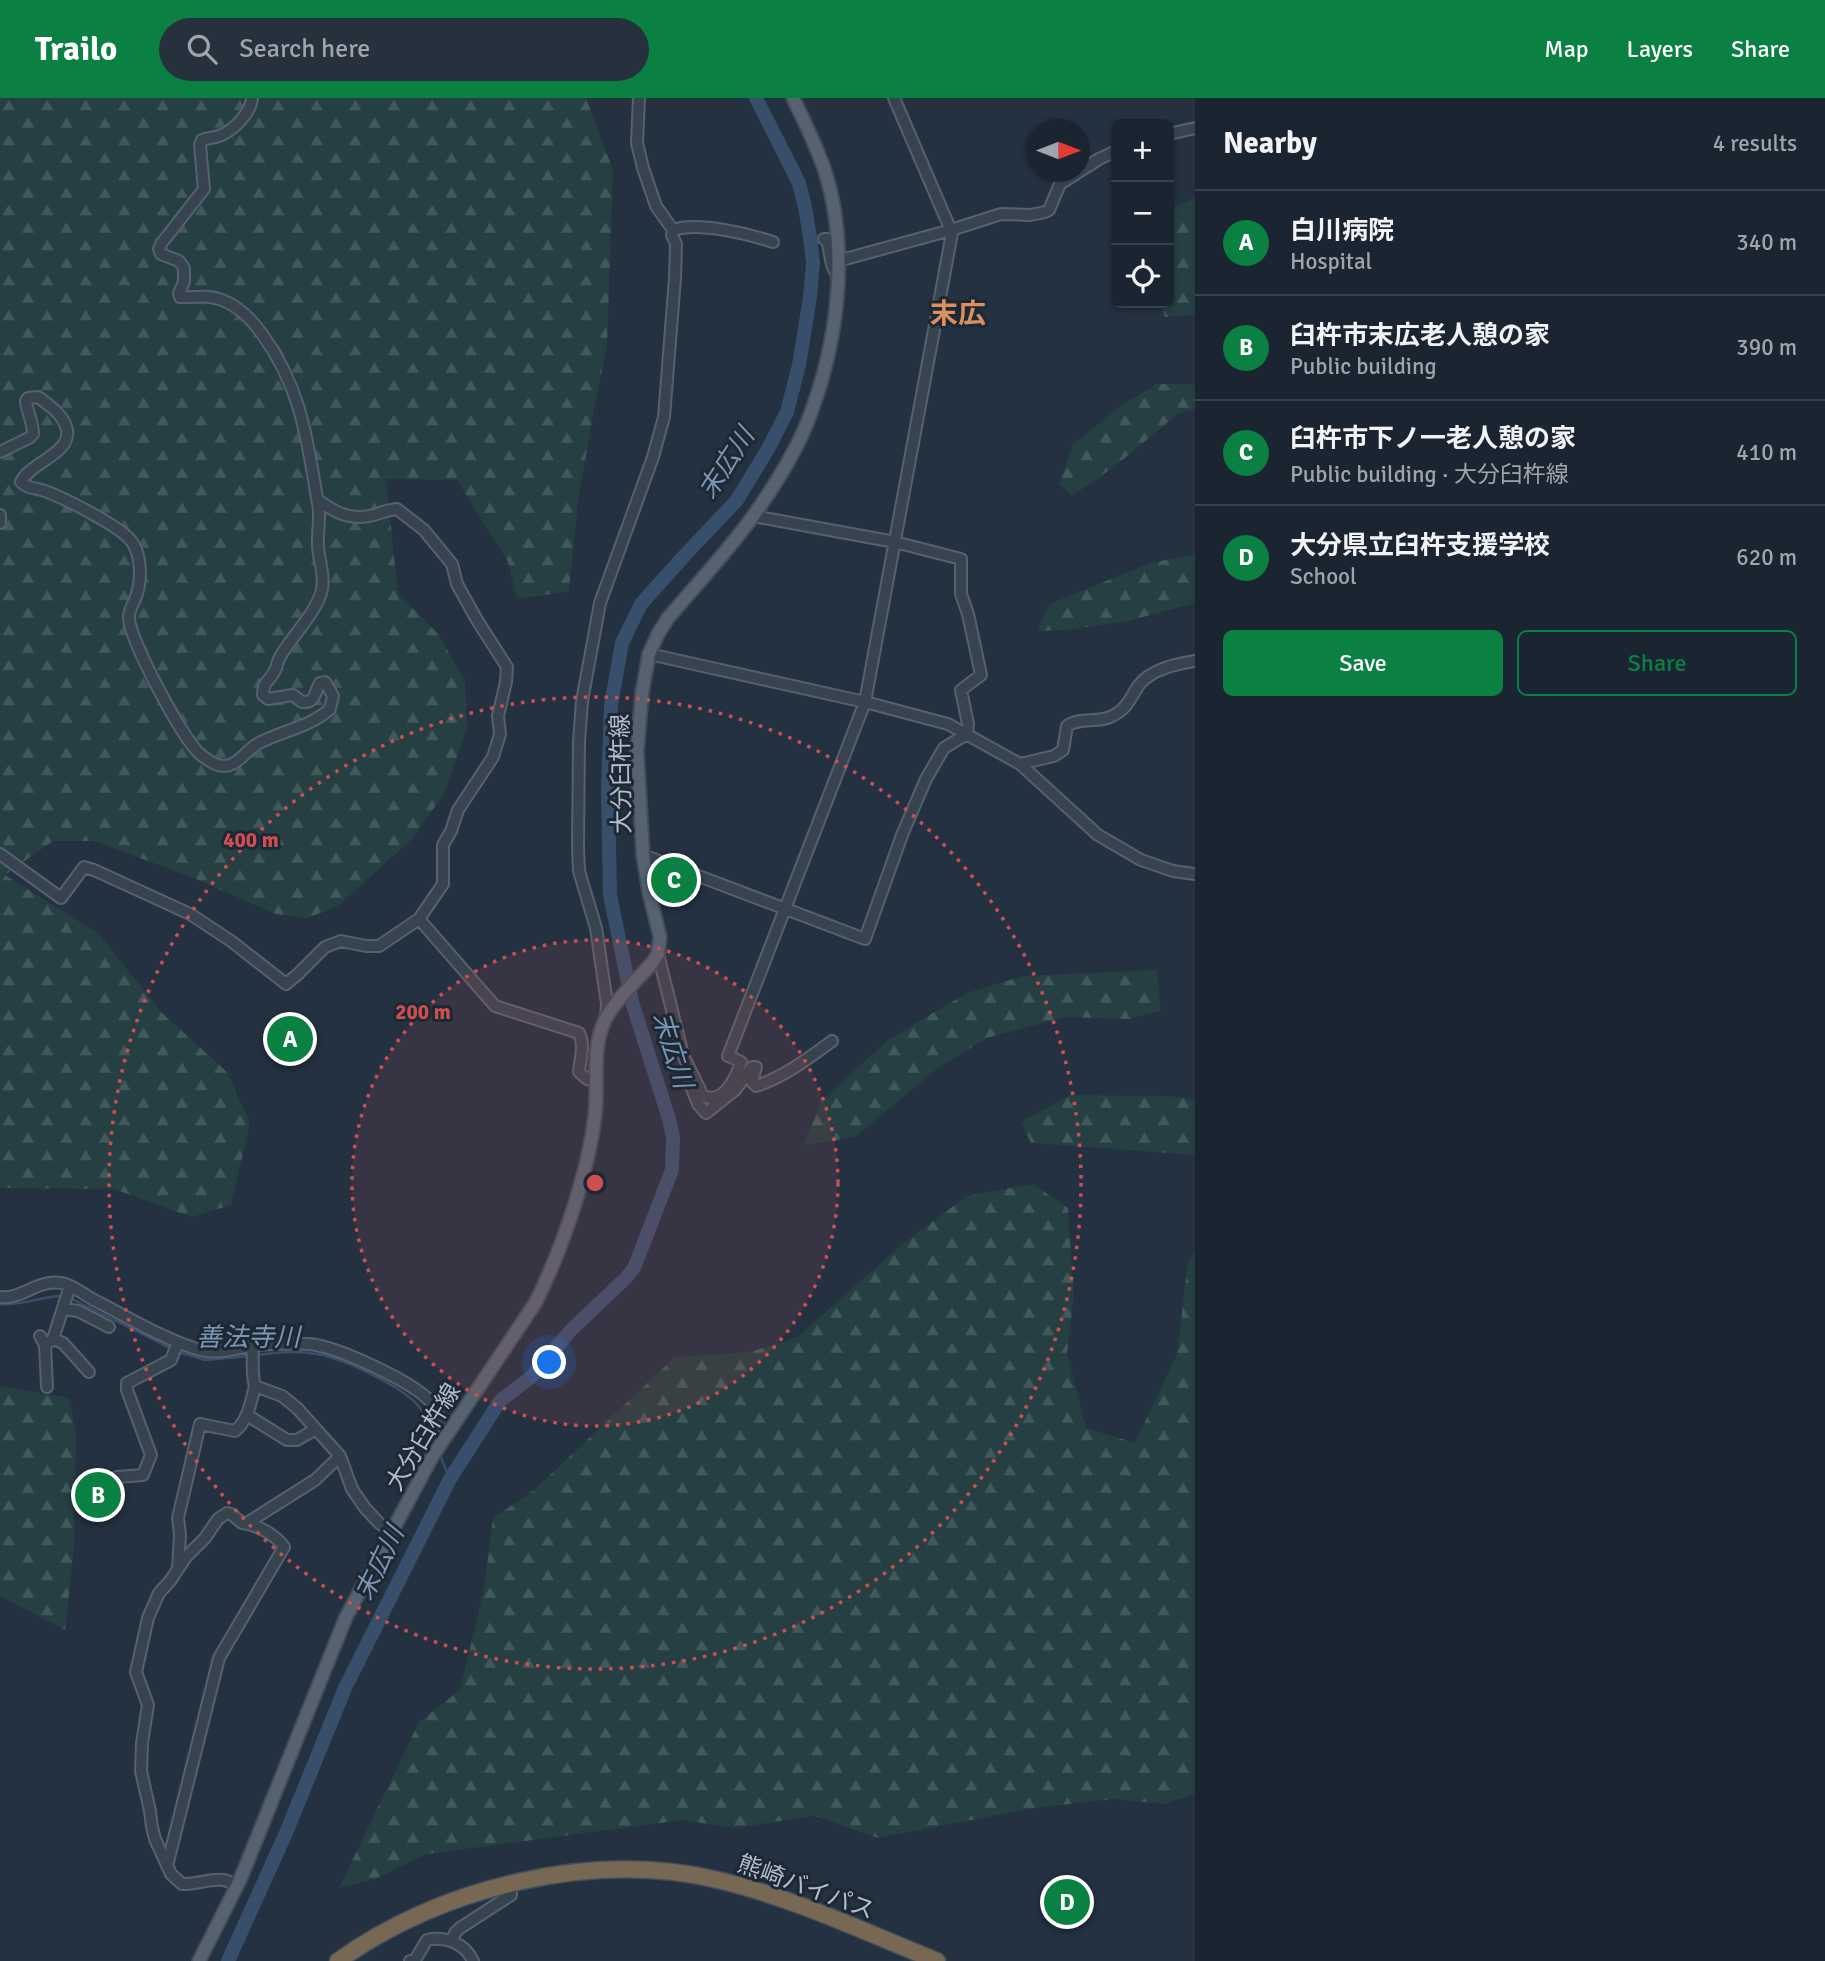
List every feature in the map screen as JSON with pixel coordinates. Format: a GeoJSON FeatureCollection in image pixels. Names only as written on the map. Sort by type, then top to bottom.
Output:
{"type":"FeatureCollection","features":[{"type":"Feature","properties":{"kind":"highway","name":"熊崎バイパス"},"geometry":{"type":"LineString","coordinates":[[338,1961],[412,1917],[460,1898],[511,1883],[559,1874],[610,1870],[668,1872],[715,1879],[776,1896],[937,1961]]}},
{"type":"Feature","properties":{"kind":"main road","name":"大分臼杵線"},"geometry":{"type":"LineString","coordinates":[[199,1961],[237,1886],[346,1617],[432,1457],[536,1303],[564,1236],[585,1168],[596,1101],[597,1043],[606,1018],[614,1006],[655,958],[660,937],[643,855],[636,751],[649,654],[668,618],[753,516],[784,469],[805,428],[831,340],[838,236],[825,173],[813,139],[793,98]]}},
{"type":"Feature","properties":{"kind":"street"},"geometry":{"type":"LineString","coordinates":[[0,452],[29,438],[33,433],[26,408],[28,398],[38,397],[61,418],[67,431],[65,442],[57,452],[25,475],[21,482],[25,486],[66,499],[131,539],[139,566],[137,591],[129,619],[138,646],[164,698],[200,754],[214,764],[233,764],[257,744],[313,721],[327,712],[332,705],[333,696],[325,682],[320,683],[314,697],[308,702],[302,702],[293,695],[268,699],[263,695],[264,683],[274,672],[280,657],[318,601],[322,590],[322,566],[318,549],[319,506],[303,418],[290,382],[275,352],[257,327],[229,303],[208,296],[180,297],[184,268],[179,261],[161,254],[159,249],[204,190],[200,145],[202,140],[227,132],[248,111],[252,98]]}},
{"type":"Feature","properties":{"kind":"street"},"geometry":{"type":"LineString","coordinates":[[606,1018],[607,1004],[596,928],[579,871],[579,742],[582,701],[600,603],[653,457],[664,417],[675,278],[676,244],[673,230],[656,206],[637,143],[639,98]]}},
{"type":"Feature","properties":{"kind":"street"},"geometry":{"type":"LineString","coordinates":[[681,1051],[703,1096],[710,1098],[724,1094],[741,1062],[728,1056],[865,702],[951,230],[894,98]]}},
{"type":"Feature","properties":{"kind":"street"},"geometry":{"type":"LineString","coordinates":[[1174,133],[1195,128]]}},
{"type":"Feature","properties":{"kind":"street"},"geometry":{"type":"LineString","coordinates":[[838,261],[1001,214],[1030,215],[1045,212],[1049,210],[1060,184],[1111,153]]}},
{"type":"Feature","properties":{"kind":"street"},"geometry":{"type":"LineString","coordinates":[[673,230],[682,227],[709,229],[773,242]]}},
{"type":"Feature","properties":{"kind":"street"},"geometry":{"type":"LineString","coordinates":[[824,239],[827,239],[832,265],[837,275]]}},
{"type":"Feature","properties":{"kind":"street"},"geometry":{"type":"LineString","coordinates":[[0,855],[61,898],[84,867],[94,870],[190,914],[231,941],[286,984],[325,947],[341,942],[379,946],[419,919],[443,884],[443,845],[458,810],[493,757],[500,734],[498,716],[507,667],[457,584],[452,564],[424,530],[397,509],[368,516],[348,516],[331,510],[317,499]]}},
{"type":"Feature","properties":{"kind":"street"},"geometry":{"type":"LineString","coordinates":[[0,515],[0,523]]}},
{"type":"Feature","properties":{"kind":"street"},"geometry":{"type":"LineString","coordinates":[[753,516],[895,542],[961,559],[961,594],[981,674],[961,690],[968,724],[967,734]]}},
{"type":"Feature","properties":{"kind":"street"},"geometry":{"type":"LineString","coordinates":[[649,654],[865,702],[948,724],[1020,764],[1098,835],[1141,860],[1173,872],[1195,874]]}},
{"type":"Feature","properties":{"kind":"street"},"geometry":{"type":"LineString","coordinates":[[1020,764],[1054,755],[1062,750],[1067,726],[1073,722],[1108,719],[1121,712],[1140,683],[1153,673],[1195,661]]}},
{"type":"Feature","properties":{"kind":"street"},"geometry":{"type":"LineString","coordinates":[[643,855],[865,939],[902,835],[926,779],[944,748],[967,734]]}},
{"type":"Feature","properties":{"kind":"street"},"geometry":{"type":"LineString","coordinates":[[419,919],[495,1006],[580,1035],[582,1046],[579,1072],[587,1079],[596,1079]]}},
{"type":"Feature","properties":{"kind":"street"},"geometry":{"type":"LineString","coordinates":[[655,958],[692,1091],[706,1113],[735,1090],[751,1067],[756,1067],[752,1082],[756,1086],[778,1077],[832,1041]]}},
{"type":"Feature","properties":{"kind":"street"},"geometry":{"type":"LineString","coordinates":[[0,1297],[9,1298],[43,1283],[62,1283],[177,1343],[208,1351],[284,1344],[318,1346],[338,1351],[382,1370],[429,1400],[446,1436]]}},
{"type":"Feature","properties":{"kind":"street"},"geometry":{"type":"LineString","coordinates":[[47,1387],[46,1340],[65,1307],[70,1288]]}},
{"type":"Feature","properties":{"kind":"street"},"geometry":{"type":"LineString","coordinates":[[65,1307],[108,1327]]}},
{"type":"Feature","properties":{"kind":"street"},"geometry":{"type":"LineString","coordinates":[[46,1340],[63,1343],[89,1373]]}},
{"type":"Feature","properties":{"kind":"street"},"geometry":{"type":"LineString","coordinates":[[117,1477],[143,1475],[151,1455],[127,1390],[127,1383],[171,1360],[177,1343]]}},
{"type":"Feature","properties":{"kind":"street"},"geometry":{"type":"LineString","coordinates":[[178,1568],[178,1518],[200,1424],[235,1431],[239,1429],[247,1415],[255,1386],[252,1378],[252,1348]]}},
{"type":"Feature","properties":{"kind":"street"},"geometry":{"type":"LineString","coordinates":[[255,1386],[288,1399],[340,1457],[352,1489],[365,1508],[391,1531]]}},
{"type":"Feature","properties":{"kind":"street"},"geometry":{"type":"LineString","coordinates":[[247,1415],[287,1440],[297,1440],[316,1429]]}},
{"type":"Feature","properties":{"kind":"street"},"geometry":{"type":"LineString","coordinates":[[247,1523],[315,1480],[340,1457]]}},
{"type":"Feature","properties":{"kind":"street"},"geometry":{"type":"LineString","coordinates":[[167,1866],[219,1658],[284,1547],[273,1535],[242,1523],[227,1513],[159,1593],[148,1618],[136,1672],[148,1705],[141,1771],[155,1839],[170,1874],[182,1884],[221,1879],[231,1881],[237,1886]]}},
{"type":"Feature","properties":{"kind":"street"},"geometry":{"type":"LineString","coordinates":[[452,1941],[457,1930],[511,1895],[511,1883]]}},
{"type":"Feature","properties":{"kind":"street"},"geometry":{"type":"LineString","coordinates":[[410,1961],[415,1960],[426,1940],[441,1939],[452,1941],[467,1951],[473,1961]]}},
{"type":"Feature","properties":{"kind":"green space"},"geometry":{"type":"Polygon","coordinates":[[[0,98],[586,98],[613,170],[607,346],[578,501],[569,591],[517,599],[508,562],[457,480],[386,479],[398,593],[439,635],[465,681],[467,728],[444,794],[411,840],[338,906],[307,918],[276,914],[189,876],[94,841],[53,841],[5,875],[99,934],[163,1014],[227,1072],[250,1123],[231,1205],[191,1217],[114,1189],[0,1188],[0,98]]]}},
{"type":"Feature","properties":{"kind":"green space"},"geometry":{"type":"Polygon","coordinates":[[[1195,198],[1195,315],[1165,317],[1162,308],[1174,308],[1174,207],[1195,198]]]}},
{"type":"Feature","properties":{"kind":"green space"},"geometry":{"type":"Polygon","coordinates":[[[1157,384],[1195,384],[1195,409],[1179,413],[1115,466],[1072,496],[1059,484],[1073,444],[1123,404],[1157,384]]]}},
{"type":"Feature","properties":{"kind":"green space"},"geometry":{"type":"Polygon","coordinates":[[[1195,554],[1195,603],[1128,621],[1068,630],[1038,631],[1049,604],[1151,563],[1195,554]]]}},
{"type":"Feature","properties":{"kind":"green space"},"geometry":{"type":"Polygon","coordinates":[[[1157,970],[1161,1011],[1129,1019],[1065,1017],[987,1038],[939,1067],[855,1137],[804,1145],[821,1101],[889,1039],[967,993],[1023,976],[1157,970]]]}},
{"type":"Feature","properties":{"kind":"green space"},"geometry":{"type":"Polygon","coordinates":[[[1070,1095],[1169,1096],[1195,1100],[1195,1155],[1031,1143],[1021,1122],[1070,1095]]]}},
{"type":"Feature","properties":{"kind":"green space"},"geometry":{"type":"Polygon","coordinates":[[[1033,1184],[1068,1208],[1074,1295],[1067,1354],[1086,1428],[1135,1443],[1177,1354],[1188,1261],[1195,1252],[1195,1794],[1164,1804],[1114,1799],[1034,1808],[878,1838],[815,1816],[734,1828],[683,1820],[427,1854],[375,1879],[339,1888],[419,1722],[460,1690],[484,1589],[493,1518],[534,1490],[675,1357],[750,1352],[796,1338],[905,1242],[967,1196],[1033,1184]]]}},
{"type":"Feature","properties":{"kind":"green space"},"geometry":{"type":"Polygon","coordinates":[[[0,1386],[69,1398],[76,1434],[74,1549],[65,1630],[0,1596],[0,1386]]]}},
{"type":"Feature","properties":{"kind":"waterway","name":"末広川"},"geometry":{"type":"LineString","coordinates":[[228,1961],[286,1833],[345,1688],[450,1479],[500,1401],[531,1377],[572,1329],[634,1268],[672,1170],[673,1137],[669,1119],[632,1002],[610,895],[608,790],[611,705],[622,643],[641,604],[737,500],[787,412],[799,365],[813,263],[810,237],[799,183],[756,98]]}},
{"type":"Feature","properties":{"kind":"waterway","name":"善法寺川"},"geometry":{"type":"LineString","coordinates":[[0,1304],[62,1296]]}},
{"type":"Feature","properties":{"kind":"waterway","name":"善法寺川"},"geometry":{"type":"LineString","coordinates":[[68,1297],[172,1349]]}},
{"type":"Feature","properties":{"kind":"waterway","name":"善法寺川"},"geometry":{"type":"LineString","coordinates":[[178,1352],[205,1360],[250,1356]]}},
{"type":"Feature","properties":{"kind":"waterway","name":"善法寺川"},"geometry":{"type":"LineString","coordinates":[[256,1355],[294,1352],[316,1354],[341,1361],[372,1375],[413,1400],[427,1421],[435,1443]]}},
{"type":"Feature","properties":{"kind":"waterway","name":"善法寺川"},"geometry":{"type":"LineString","coordinates":[[439,1453],[450,1479]]}},
{"type":"Feature","properties":{"kind":"place","name":"臼杵市下ノ一老人憩の家"},"geometry":{"type":"Point","coordinates":[674,880]}},
{"type":"Feature","properties":{"kind":"place","name":"白川病院"},"geometry":{"type":"Point","coordinates":[290,1039]}},
{"type":"Feature","properties":{"kind":"place","name":"臼杵市末広老人憩の家"},"geometry":{"type":"Point","coordinates":[98,1495]}},
{"type":"Feature","properties":{"kind":"place","name":"大分県立臼杵支援学校"},"geometry":{"type":"Point","coordinates":[1067,1902]}},
{"type":"Feature","properties":{"kind":"district","name":"末広"},"geometry":{"type":"Point","coordinates":[958,313]}}]}
